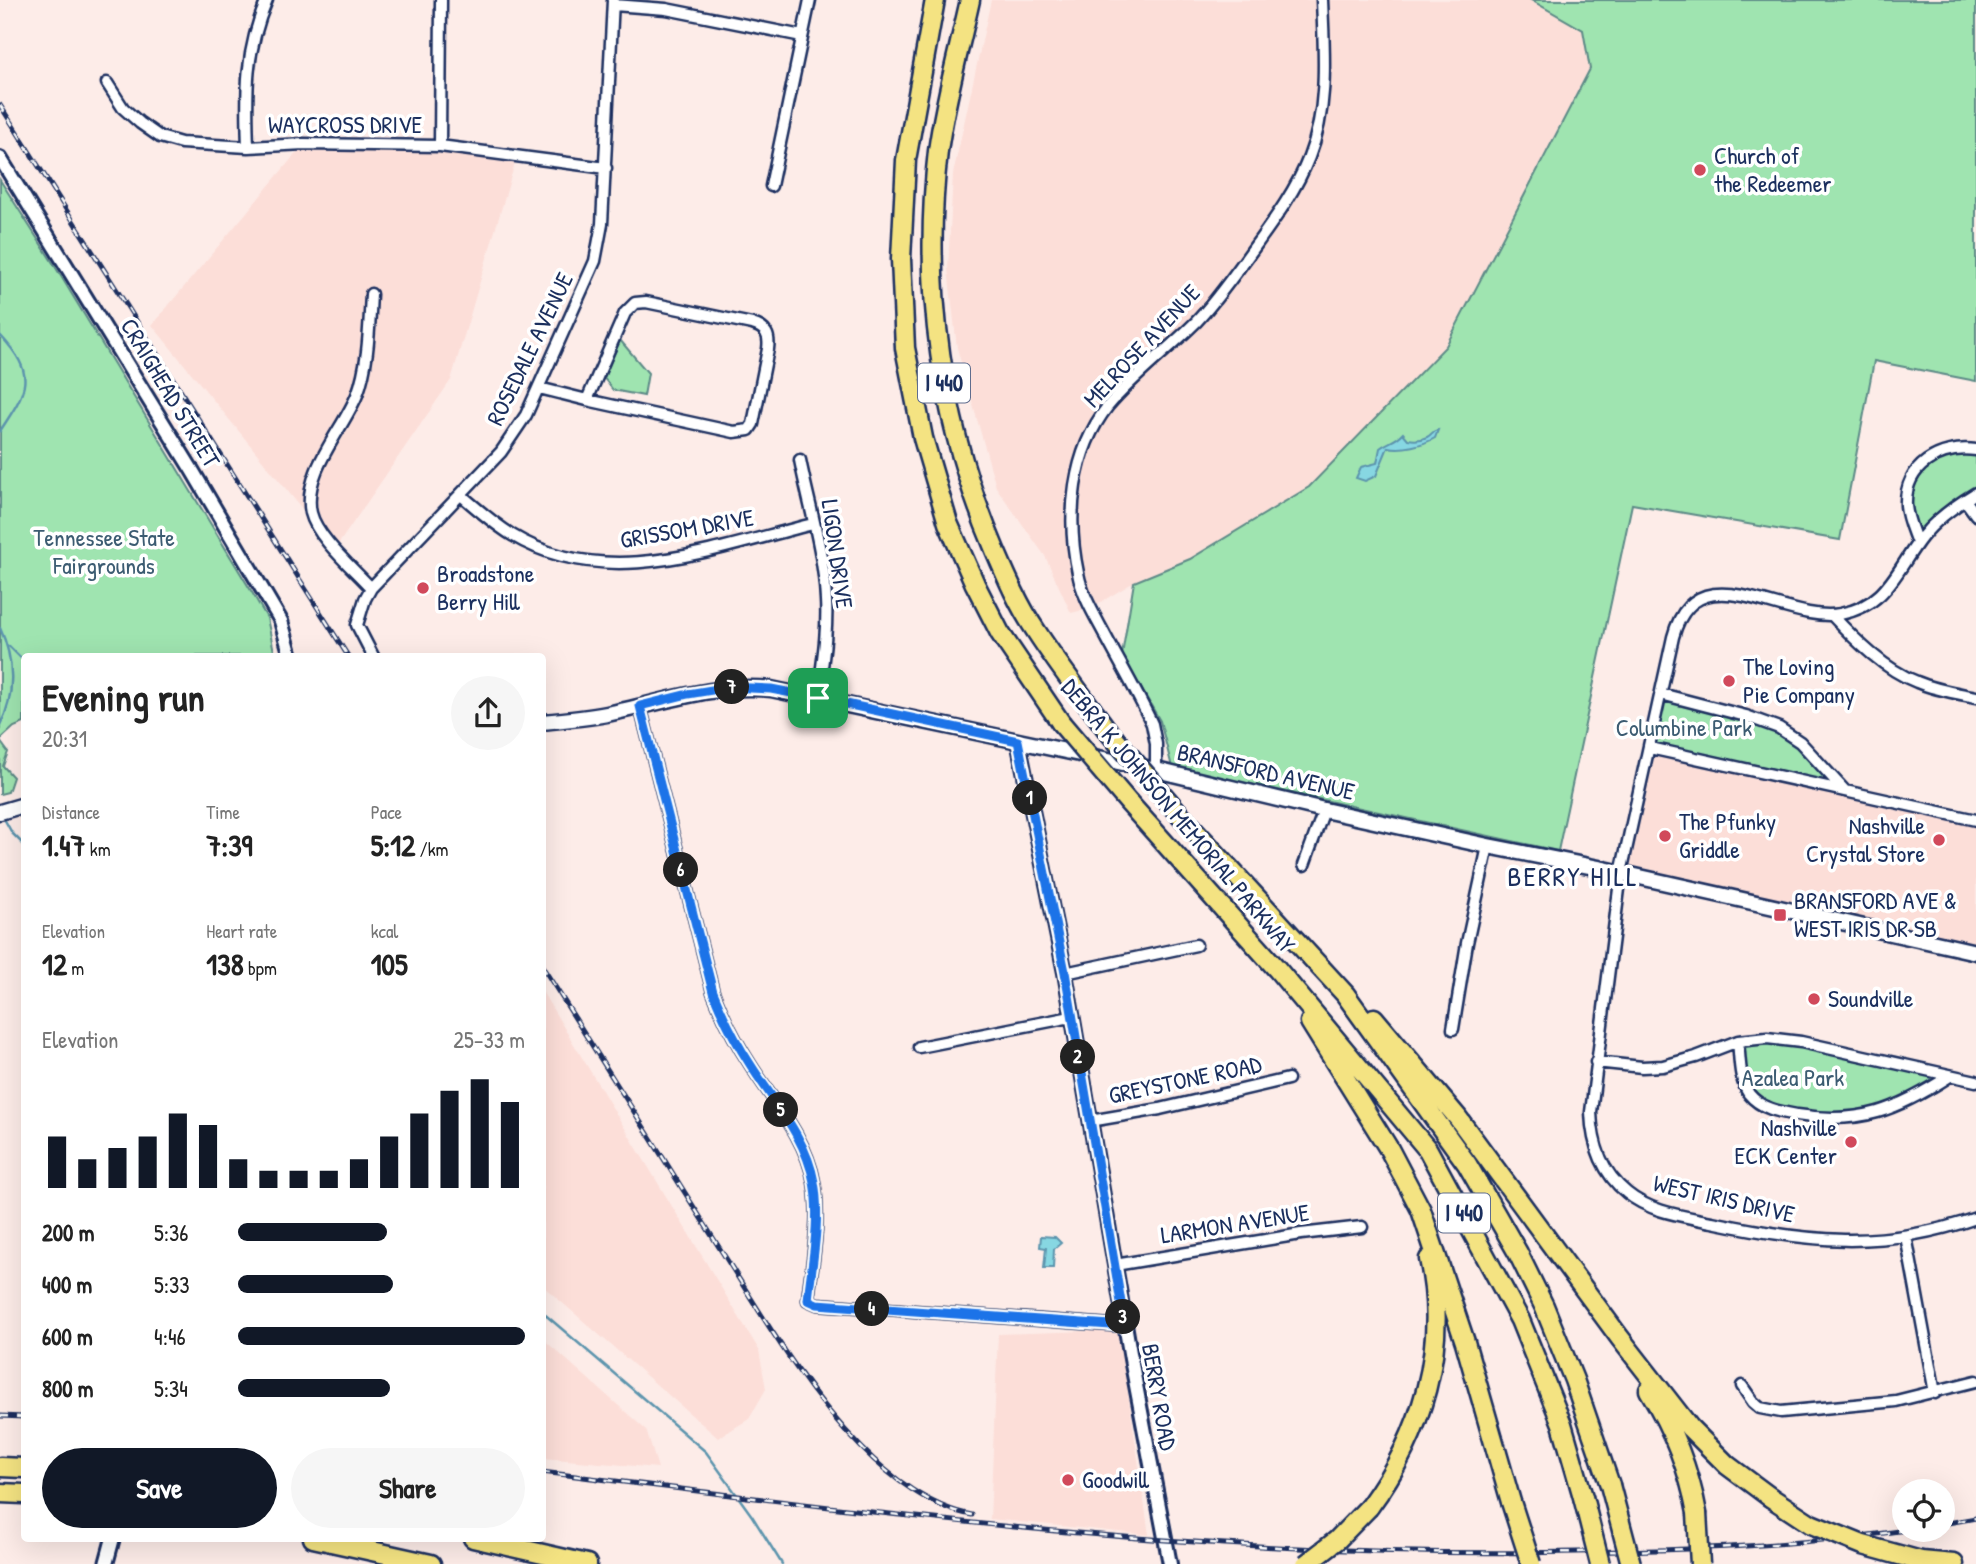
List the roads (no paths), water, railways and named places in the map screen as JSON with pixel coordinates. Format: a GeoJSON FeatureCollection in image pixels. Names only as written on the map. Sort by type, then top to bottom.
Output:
{"type":"FeatureCollection","features":[{"type":"Feature","properties":{"kind":"highway","name":"DEBRA K JOHNSON MEMORIAL PARKWAY"},"geometry":{"type":"LineString","coordinates":[[935,0],[906,160],[901,259],[905,348],[923,438],[948,523],[1000,632],[1061,723],[1277,969],[1428,1150],[1520,1320],[1562,1424],[1600,1564]]}},
{"type":"Feature","properties":{"kind":"highway","name":"DEBRA K JOHNSON MEMORIAL PARKWAY"},"geometry":{"type":"LineString","coordinates":[[970,0],[944,114],[933,214],[933,292],[944,385],[954,430],[980,514],[1004,572],[1035,630],[1107,730],[1175,809],[1345,994],[1458,1151],[1518,1252],[1568,1364],[1610,1485],[1631,1564]]}},
{"type":"Feature","properties":{"kind":"highway"},"geometry":{"type":"LineString","coordinates":[[1277,969],[1416,1197],[1437,1253],[1531,1564]]}},
{"type":"Feature","properties":{"kind":"highway"},"geometry":{"type":"LineString","coordinates":[[1345,994],[1368,1012],[1430,1082],[1619,1338],[1703,1442],[1727,1465],[1811,1524],[1863,1545],[1921,1561],[1954,1564]]}},
{"type":"Feature","properties":{"kind":"highway"},"geometry":{"type":"LineString","coordinates":[[1306,1564],[1337,1540],[1369,1507],[1392,1473],[1412,1435],[1425,1399],[1436,1326],[1434,1285],[1409,1188]]}},
{"type":"Feature","properties":{"kind":"highway"},"geometry":{"type":"LineString","coordinates":[[1619,1338],[1679,1448],[1697,1513],[1700,1564]]}},
{"type":"Feature","properties":{"kind":"highway"},"geometry":{"type":"LineString","coordinates":[[0,1467],[21,1468]]}},
{"type":"Feature","properties":{"kind":"highway"},"geometry":{"type":"LineString","coordinates":[[0,1493],[21,1494]]}},
{"type":"Feature","properties":{"kind":"highway"},"geometry":{"type":"LineString","coordinates":[[331,1542],[431,1564]]}},
{"type":"Feature","properties":{"kind":"highway"},"geometry":{"type":"LineString","coordinates":[[491,1542],[587,1564]]}},
{"type":"Feature","properties":{"kind":"main road","name":"BRANSFORD AVENUE"},"geometry":{"type":"LineString","coordinates":[[546,722],[604,715],[688,694],[730,687],[771,689],[1156,770],[1324,810],[1976,952]]}},
{"type":"Feature","properties":{"kind":"street"},"geometry":{"type":"LineString","coordinates":[[247,147],[246,94],[253,34],[267,0]]}},
{"type":"Feature","properties":{"kind":"street"},"geometry":{"type":"LineString","coordinates":[[440,146],[441,0]]}},
{"type":"Feature","properties":{"kind":"street"},"geometry":{"type":"LineString","coordinates":[[771,186],[810,0]]}},
{"type":"Feature","properties":{"kind":"street","name":"MELROSE AVENUE"},"geometry":{"type":"LineString","coordinates":[[1156,770],[1156,744],[1152,724],[1091,608],[1080,581],[1072,527],[1073,496],[1079,468],[1091,434],[1109,406],[1143,370],[1197,321],[1273,221],[1298,181],[1312,148],[1320,118],[1324,67],[1322,0]]}},
{"type":"Feature","properties":{"kind":"street"},"geometry":{"type":"LineString","coordinates":[[613,3],[666,9],[802,36]]}},
{"type":"Feature","properties":{"kind":"street","name":"ROSEDALE AVENUE"},"geometry":{"type":"LineString","coordinates":[[371,653],[357,625],[371,588],[512,438],[539,388],[579,299],[598,248],[606,168],[613,3]]}},
{"type":"Feature","properties":{"kind":"street","name":"WAYCROSS DRIVE"},"geometry":{"type":"LineString","coordinates":[[107,83],[123,108],[139,124],[160,137],[181,143],[247,147],[304,144],[440,146],[606,168]]}},
{"type":"Feature","properties":{"kind":"street","name":"CRAIGHEAD STREET"},"geometry":{"type":"LineString","coordinates":[[0,158],[192,470],[281,621],[290,653]]}},
{"type":"Feature","properties":{"kind":"street"},"geometry":{"type":"LineString","coordinates":[[371,588],[323,536],[311,513],[312,485],[357,395],[368,347],[372,294]]}},
{"type":"Feature","properties":{"kind":"street"},"geometry":{"type":"LineString","coordinates":[[539,388],[587,400],[734,432],[746,431],[753,424],[768,349],[768,335],[762,328],[752,324],[646,302],[635,303],[625,313],[587,400]]}},
{"type":"Feature","properties":{"kind":"street"},"geometry":{"type":"LineString","coordinates":[[1917,543],[1906,507],[1909,485],[1916,473],[1941,452],[1955,448],[1976,450]]}},
{"type":"Feature","properties":{"kind":"street","name":"LIGON DRIVE"},"geometry":{"type":"LineString","coordinates":[[800,460],[826,599],[825,638],[818,698]]}},
{"type":"Feature","properties":{"kind":"street"},"geometry":{"type":"LineString","coordinates":[[1832,615],[1861,607],[1882,594],[1917,543],[1936,521],[1976,493]]}},
{"type":"Feature","properties":{"kind":"street","name":"GRISSOM DRIVE"},"geometry":{"type":"LineString","coordinates":[[461,495],[513,536],[551,553],[592,563],[651,562],[813,524]]}},
{"type":"Feature","properties":{"kind":"street"},"geometry":{"type":"LineString","coordinates":[[1965,500],[1976,515]]}},
{"type":"Feature","properties":{"kind":"street","name":"WEST IRIS DRIVE"},"geometry":{"type":"LineString","coordinates":[[1832,615],[1727,594],[1711,594],[1698,598],[1683,612],[1676,626],[1621,873],[1591,1112],[1596,1149],[1609,1174],[1633,1197],[1651,1206],[1676,1214],[1807,1239],[1861,1240],[1906,1236],[1976,1218]]}},
{"type":"Feature","properties":{"kind":"street"},"geometry":{"type":"LineString","coordinates":[[1832,615],[1869,650],[1903,676],[1927,686],[1976,697]]}},
{"type":"Feature","properties":{"kind":"street"},"geometry":{"type":"LineString","coordinates":[[1661,694],[1746,716],[1779,728],[1800,742],[1845,791]]}},
{"type":"Feature","properties":{"kind":"street"},"geometry":{"type":"LineString","coordinates":[[640,706],[713,992],[724,1019],[749,1063],[802,1143],[814,1180],[815,1231],[808,1300],[817,1304],[1125,1326]]}},
{"type":"Feature","properties":{"kind":"street","name":"BERRY ROAD"},"geometry":{"type":"LineString","coordinates":[[1018,741],[1065,972],[1125,1326],[1170,1564]]}},
{"type":"Feature","properties":{"kind":"street"},"geometry":{"type":"LineString","coordinates":[[1650,748],[1976,820]]}},
{"type":"Feature","properties":{"kind":"street"},"geometry":{"type":"LineString","coordinates":[[1304,865],[1324,810]]}},
{"type":"Feature","properties":{"kind":"street"},"geometry":{"type":"LineString","coordinates":[[1453,1029],[1488,846]]}},
{"type":"Feature","properties":{"kind":"street"},"geometry":{"type":"LineString","coordinates":[[1065,972],[1196,945]]}},
{"type":"Feature","properties":{"kind":"street"},"geometry":{"type":"LineString","coordinates":[[919,1047],[1072,1017]]}},
{"type":"Feature","properties":{"kind":"street"},"geometry":{"type":"LineString","coordinates":[[1596,1062],[1642,1067],[1663,1066],[1738,1041],[1767,1038],[1801,1042],[1976,1081]]}},
{"type":"Feature","properties":{"kind":"street"},"geometry":{"type":"LineString","coordinates":[[1738,1041],[1743,1077],[1749,1093],[1763,1106],[1793,1114],[1834,1119],[1870,1115],[1933,1087],[1950,1076]]}},
{"type":"Feature","properties":{"kind":"street","name":"GREYSTONE ROAD"},"geometry":{"type":"LineString","coordinates":[[1090,1121],[1177,1106],[1288,1079]]}},
{"type":"Feature","properties":{"kind":"street","name":"LARMON AVENUE"},"geometry":{"type":"LineString","coordinates":[[1115,1265],[1362,1227]]}},
{"type":"Feature","properties":{"kind":"street"},"geometry":{"type":"LineString","coordinates":[[1906,1236],[1935,1393]]}},
{"type":"Feature","properties":{"kind":"street"},"geometry":{"type":"LineString","coordinates":[[1742,1386],[1757,1406],[1775,1412],[1876,1404],[1935,1393],[1976,1381]]}},
{"type":"Feature","properties":{"kind":"street"},"geometry":{"type":"LineString","coordinates":[[106,1564],[112,1542]]}},
{"type":"Feature","properties":{"kind":"water"},"geometry":{"type":"Polygon","coordinates":[[[1438,430],[1435,438],[1425,443],[1388,447],[1376,476],[1365,481],[1356,478],[1361,467],[1377,463],[1380,448],[1403,433],[1408,439],[1417,440],[1438,430]]]}},
{"type":"Feature","properties":{"kind":"water"},"geometry":{"type":"Polygon","coordinates":[[[1041,1236],[1055,1237],[1061,1243],[1054,1249],[1053,1268],[1044,1268],[1046,1248],[1040,1247],[1041,1236]]]}},
{"type":"Feature","properties":{"kind":"waterway"},"geometry":{"type":"LineString","coordinates":[[0,335],[20,361],[24,372],[22,393],[0,431]]}},
{"type":"Feature","properties":{"kind":"waterway"},"geometry":{"type":"LineString","coordinates":[[0,628],[8,652],[11,677],[9,701],[0,725]]}},
{"type":"Feature","properties":{"kind":"waterway"},"geometry":{"type":"LineString","coordinates":[[9,646],[21,658]]}},
{"type":"Feature","properties":{"kind":"waterway"},"geometry":{"type":"LineString","coordinates":[[2,815],[12,833],[21,842]]}},
{"type":"Feature","properties":{"kind":"waterway"},"geometry":{"type":"LineString","coordinates":[[546,1315],[706,1452],[752,1516],[782,1564]]}},
{"type":"Feature","properties":{"kind":"railway"},"geometry":{"type":"LineString","coordinates":[[0,105],[346,653]]}},
{"type":"Feature","properties":{"kind":"railway"},"geometry":{"type":"LineString","coordinates":[[546,972],[767,1323],[820,1400],[861,1447],[898,1480],[941,1506],[972,1515]]}},
{"type":"Feature","properties":{"kind":"railway"},"geometry":{"type":"LineString","coordinates":[[0,1416],[21,1417]]}},
{"type":"Feature","properties":{"kind":"railway"},"geometry":{"type":"LineString","coordinates":[[546,1472],[1009,1527],[1268,1547],[1474,1553],[1660,1550],[1783,1543],[1892,1532]]}},
{"type":"Feature","properties":{"kind":"railway"},"geometry":{"type":"LineString","coordinates":[[1955,1522],[1976,1518]]}},
{"type":"Feature","properties":{"kind":"place","name":"Church of the Redeemer"},"geometry":{"type":"Point","coordinates":[1700,170]}},
{"type":"Feature","properties":{"kind":"place","name":"Broadstone Berry Hill"},"geometry":{"type":"Point","coordinates":[423,588]}},
{"type":"Feature","properties":{"kind":"place","name":"The Loving Pie Company"},"geometry":{"type":"Point","coordinates":[1729,681]}},
{"type":"Feature","properties":{"kind":"place","name":"The Pfunky Griddle"},"geometry":{"type":"Point","coordinates":[1665,836]}},
{"type":"Feature","properties":{"kind":"place","name":"Nashville Crystal Store"},"geometry":{"type":"Point","coordinates":[1939,840]}},
{"type":"Feature","properties":{"kind":"place","name":"BRANSFORD AVE & WEST IRIS DR SB"},"geometry":{"type":"Point","coordinates":[1780,915]}},
{"type":"Feature","properties":{"kind":"place","name":"Soundville"},"geometry":{"type":"Point","coordinates":[1814,999]}},
{"type":"Feature","properties":{"kind":"place","name":"Nashville ECK Center"},"geometry":{"type":"Point","coordinates":[1851,1142]}},
{"type":"Feature","properties":{"kind":"place","name":"Goodwill"},"geometry":{"type":"Point","coordinates":[1068,1480]}},
{"type":"Feature","properties":{"kind":"district","name":"BERRY HILL"},"geometry":{"type":"Point","coordinates":[1573,876]}},
{"type":"Feature","properties":{"kind":"park label","name":"Tennessee State Fairgrounds"},"geometry":{"type":"Point","coordinates":[104,552]}},
{"type":"Feature","properties":{"kind":"park label","name":"Columbine Park"},"geometry":{"type":"Point","coordinates":[1684,728]}},
{"type":"Feature","properties":{"kind":"park label","name":"Azalea Park"},"geometry":{"type":"Point","coordinates":[1793,1078]}}]}
